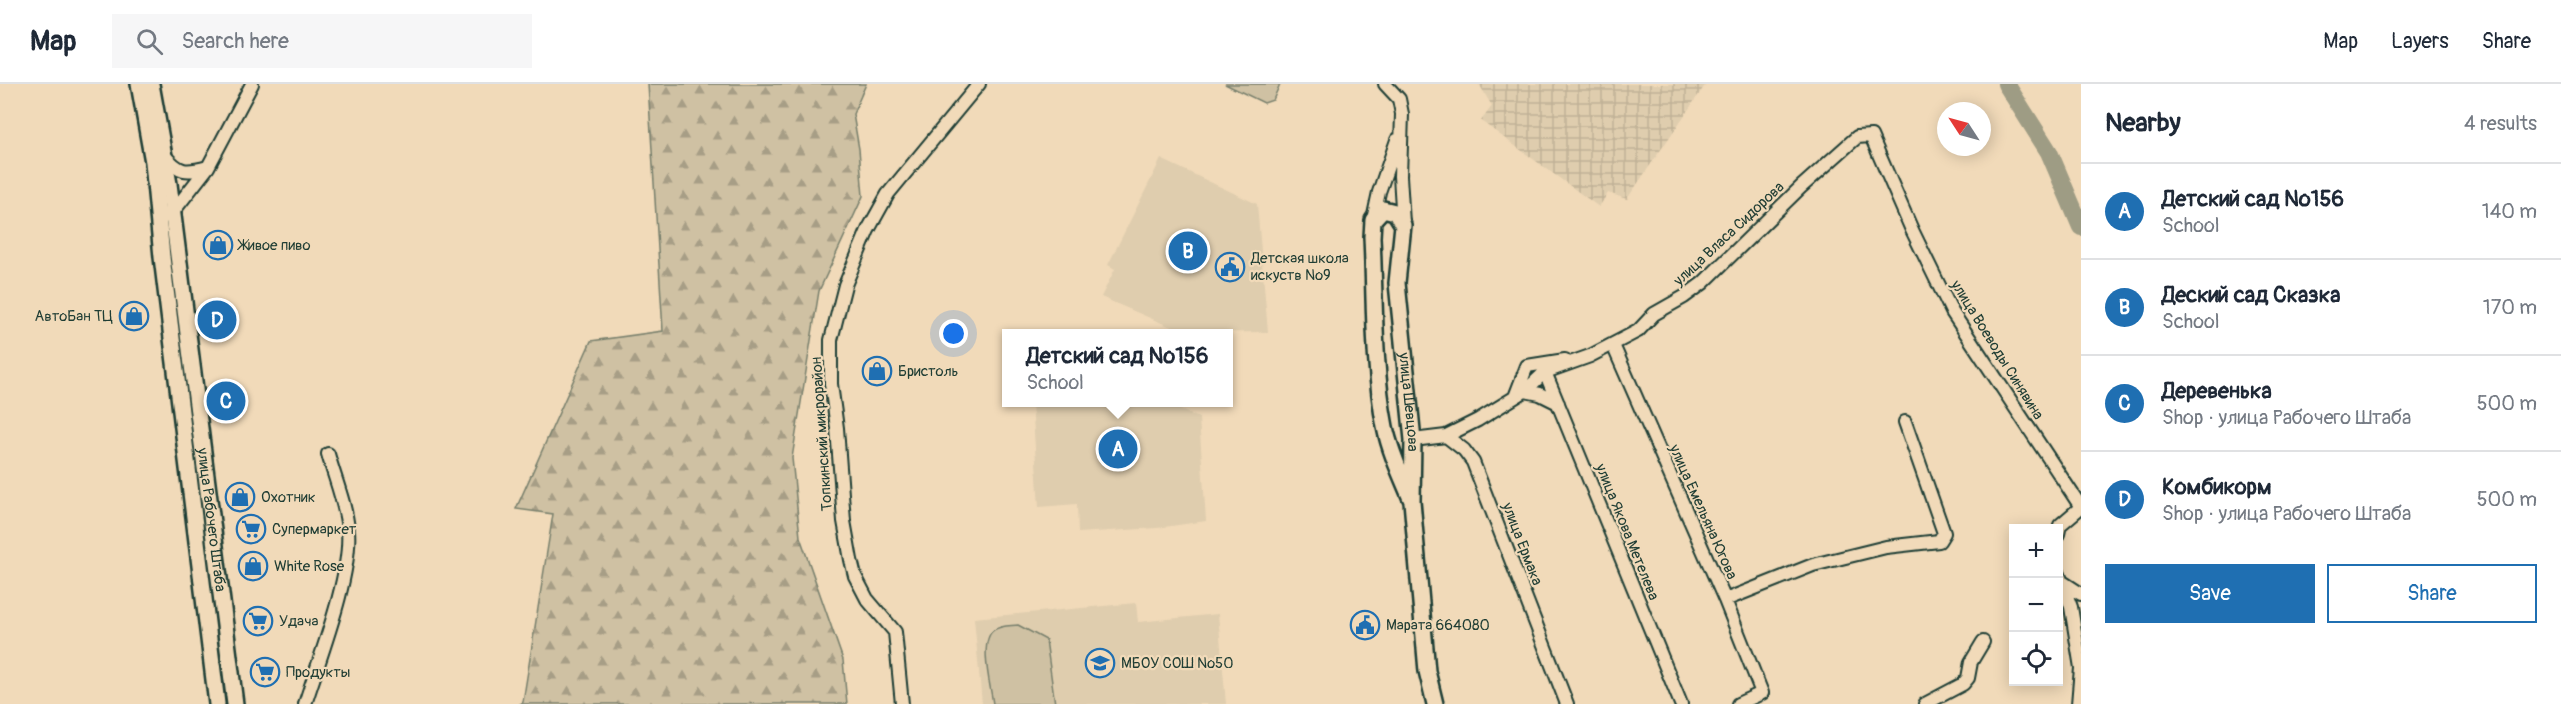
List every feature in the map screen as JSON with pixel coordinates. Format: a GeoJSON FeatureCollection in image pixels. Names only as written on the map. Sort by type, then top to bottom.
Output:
{"type":"FeatureCollection","features":[{"type":"Feature","properties":{"kind":"main road","name":"улица Рабочего Штаба"},"geometry":{"type":"LineString","coordinates":[[139,84],[153,162],[217,704]]}},
{"type":"Feature","properties":{"kind":"main road","name":"улица Рабочего Штаба"},"geometry":{"type":"LineString","coordinates":[[152,84],[172,213],[235,704]]}},
{"type":"Feature","properties":{"kind":"main road"},"geometry":{"type":"LineString","coordinates":[[1403,225],[1395,212],[1383,209],[1373,220],[1372,237],[1379,366],[1385,426],[1395,461],[1412,501]]}},
{"type":"Feature","properties":{"kind":"main road","name":"улица Шевцова"},"geometry":{"type":"LineString","coordinates":[[1403,225],[1397,284],[1413,440],[1412,501],[1427,671],[1435,704]]}},
{"type":"Feature","properties":{"kind":"street"},"geometry":{"type":"LineString","coordinates":[[159,228],[208,167],[252,84]]}},
{"type":"Feature","properties":{"kind":"street","name":"Топкинский микрорайон"},"geometry":{"type":"LineString","coordinates":[[902,704],[896,632],[867,599],[855,576],[851,560],[844,520],[831,384],[831,340],[845,285],[868,230],[888,194],[979,84]]}},
{"type":"Feature","properties":{"kind":"street","name":"улица Шевцова"},"geometry":{"type":"LineString","coordinates":[[1385,84],[1399,99],[1402,114],[1400,130],[1403,225]]}},
{"type":"Feature","properties":{"kind":"street"},"geometry":{"type":"LineString","coordinates":[[1373,220],[1379,192],[1400,130]]}},
{"type":"Feature","properties":{"kind":"street","name":"улица Власа Сидорова"},"geometry":{"type":"LineString","coordinates":[[1446,436],[1478,420],[1520,394],[1545,372],[1590,356],[1638,331],[1654,314],[1703,283],[1833,158],[1857,138],[1871,135]]}},
{"type":"Feature","properties":{"kind":"street","name":"улица Воеводы Синявина"},"geometry":{"type":"LineString","coordinates":[[1871,135],[1911,230],[1952,312],[2081,507]]}},
{"type":"Feature","properties":{"kind":"street"},"geometry":{"type":"LineString","coordinates":[[164,155],[175,168],[186,172],[208,167]]}},
{"type":"Feature","properties":{"kind":"street"},"geometry":{"type":"LineString","coordinates":[[157,196],[163,207],[172,213]]}},
{"type":"Feature","properties":{"kind":"street","name":"улица Емельяна Югова"},"geometry":{"type":"LineString","coordinates":[[1613,345],[1725,600],[1762,693],[1738,704]]}},
{"type":"Feature","properties":{"kind":"street"},"geometry":{"type":"LineString","coordinates":[[1558,403],[1540,394],[1520,394],[1527,366],[1590,356]]}},
{"type":"Feature","properties":{"kind":"street","name":"улица Якова Метелева"},"geometry":{"type":"LineString","coordinates":[[1545,372],[1681,704]]}},
{"type":"Feature","properties":{"kind":"street"},"geometry":{"type":"LineString","coordinates":[[1725,600],[1813,565],[1886,547],[1939,541],[1944,533],[1905,422]]}},
{"type":"Feature","properties":{"kind":"street"},"geometry":{"type":"LineString","coordinates":[[1413,440],[1446,436]]}},
{"type":"Feature","properties":{"kind":"street","name":"улица Ермака"},"geometry":{"type":"LineString","coordinates":[[1446,436],[1464,450],[1473,462],[1567,704]]}},
{"type":"Feature","properties":{"kind":"street"},"geometry":{"type":"LineString","coordinates":[[304,704],[333,615],[345,563],[348,531],[328,454]]}},
{"type":"Feature","properties":{"kind":"street"},"geometry":{"type":"LineString","coordinates":[[2061,524],[2081,507]]}},
{"type":"Feature","properties":{"kind":"street"},"geometry":{"type":"LineString","coordinates":[[2061,578],[2071,607],[2081,668],[2078,704]]}},
{"type":"Feature","properties":{"kind":"street"},"geometry":{"type":"LineString","coordinates":[[2062,578],[2081,594]]}},
{"type":"Feature","properties":{"kind":"street"},"geometry":{"type":"LineString","coordinates":[[1925,704],[1963,684],[1968,678],[1971,662],[1983,642]]}},
{"type":"Feature","properties":{"kind":"shaded area"},"geometry":{"type":"Polygon","coordinates":[[[1479,84],[1706,84],[1627,199],[1608,193],[1599,207],[1481,121],[1492,106],[1479,84]]]}},
{"type":"Feature","properties":{"kind":"shaded area"},"geometry":{"type":"Polygon","coordinates":[[[1161,159],[1257,204],[1268,332],[1233,332],[1233,329],[1176,329],[1101,297],[1115,269],[1108,265],[1161,159]]]}},
{"type":"Feature","properties":{"kind":"shaded area"},"geometry":{"type":"Polygon","coordinates":[[[1032,407],[1174,407],[1199,418],[1206,521],[1157,528],[1078,533],[1077,504],[1039,507],[1032,407]]]}},
{"type":"Feature","properties":{"kind":"shaded area","name":"МБОУ СОШ №50"},"geometry":{"type":"Polygon","coordinates":[[[1136,603],[1138,622],[1218,614],[1226,704],[982,704],[974,618],[1136,603]]]}},
{"type":"Feature","properties":{"kind":"green space"},"geometry":{"type":"Polygon","coordinates":[[[648,84],[866,84],[853,114],[863,196],[819,291],[792,458],[800,537],[843,660],[847,704],[520,704],[523,702],[553,514],[516,509],[591,341],[663,331],[648,84]]]}},
{"type":"Feature","properties":{"kind":"green space"},"geometry":{"type":"Polygon","coordinates":[[[1225,84],[1280,84],[1273,100],[1264,103],[1225,84]]]}},
{"type":"Feature","properties":{"kind":"green space"},"geometry":{"type":"Polygon","coordinates":[[[171,245],[199,483],[214,572],[224,664],[224,704],[167,246],[171,245]]]}},
{"type":"Feature","properties":{"kind":"green space"},"geometry":{"type":"Polygon","coordinates":[[[1018,625],[1046,640],[1055,704],[993,704],[986,654],[989,636],[1000,627],[1018,625]]]}},
{"type":"Feature","properties":{"kind":"waterway"},"geometry":{"type":"LineString","coordinates":[[2006,84],[2049,152],[2081,227]]}},
{"type":"Feature","properties":{"kind":"place","name":"Живое пиво"},"geometry":{"type":"Point","coordinates":[218,245]}},
{"type":"Feature","properties":{"kind":"place","name":"Деский сад Сказка"},"geometry":{"type":"Point","coordinates":[1188,251]}},
{"type":"Feature","properties":{"kind":"place","name":"Детская школа искуств №9"},"geometry":{"type":"Point","coordinates":[1230,267]}},
{"type":"Feature","properties":{"kind":"place","name":"АвтоБан ТЦ"},"geometry":{"type":"Point","coordinates":[134,316]}},
{"type":"Feature","properties":{"kind":"place","name":"Комбикорм"},"geometry":{"type":"Point","coordinates":[217,320]}},
{"type":"Feature","properties":{"kind":"place","name":"Бристоль"},"geometry":{"type":"Point","coordinates":[877,371]}},
{"type":"Feature","properties":{"kind":"place","name":"Деревенька"},"geometry":{"type":"Point","coordinates":[226,401]}},
{"type":"Feature","properties":{"kind":"place","name":"Детский сад №156"},"geometry":{"type":"Point","coordinates":[1118,449]}},
{"type":"Feature","properties":{"kind":"place","name":"Охотник"},"geometry":{"type":"Point","coordinates":[240,497]}},
{"type":"Feature","properties":{"kind":"place","name":"Супермаркет"},"geometry":{"type":"Point","coordinates":[251,529]}},
{"type":"Feature","properties":{"kind":"place","name":"White Rose"},"geometry":{"type":"Point","coordinates":[253,566]}},
{"type":"Feature","properties":{"kind":"place","name":"Удача"},"geometry":{"type":"Point","coordinates":[258,621]}},
{"type":"Feature","properties":{"kind":"place","name":"Марата 664080"},"geometry":{"type":"Point","coordinates":[1365,625]}},
{"type":"Feature","properties":{"kind":"place","name":"МБОУ СОШ №50"},"geometry":{"type":"Point","coordinates":[1100,663]}},
{"type":"Feature","properties":{"kind":"place","name":"Продукты"},"geometry":{"type":"Point","coordinates":[265,672]}}]}
